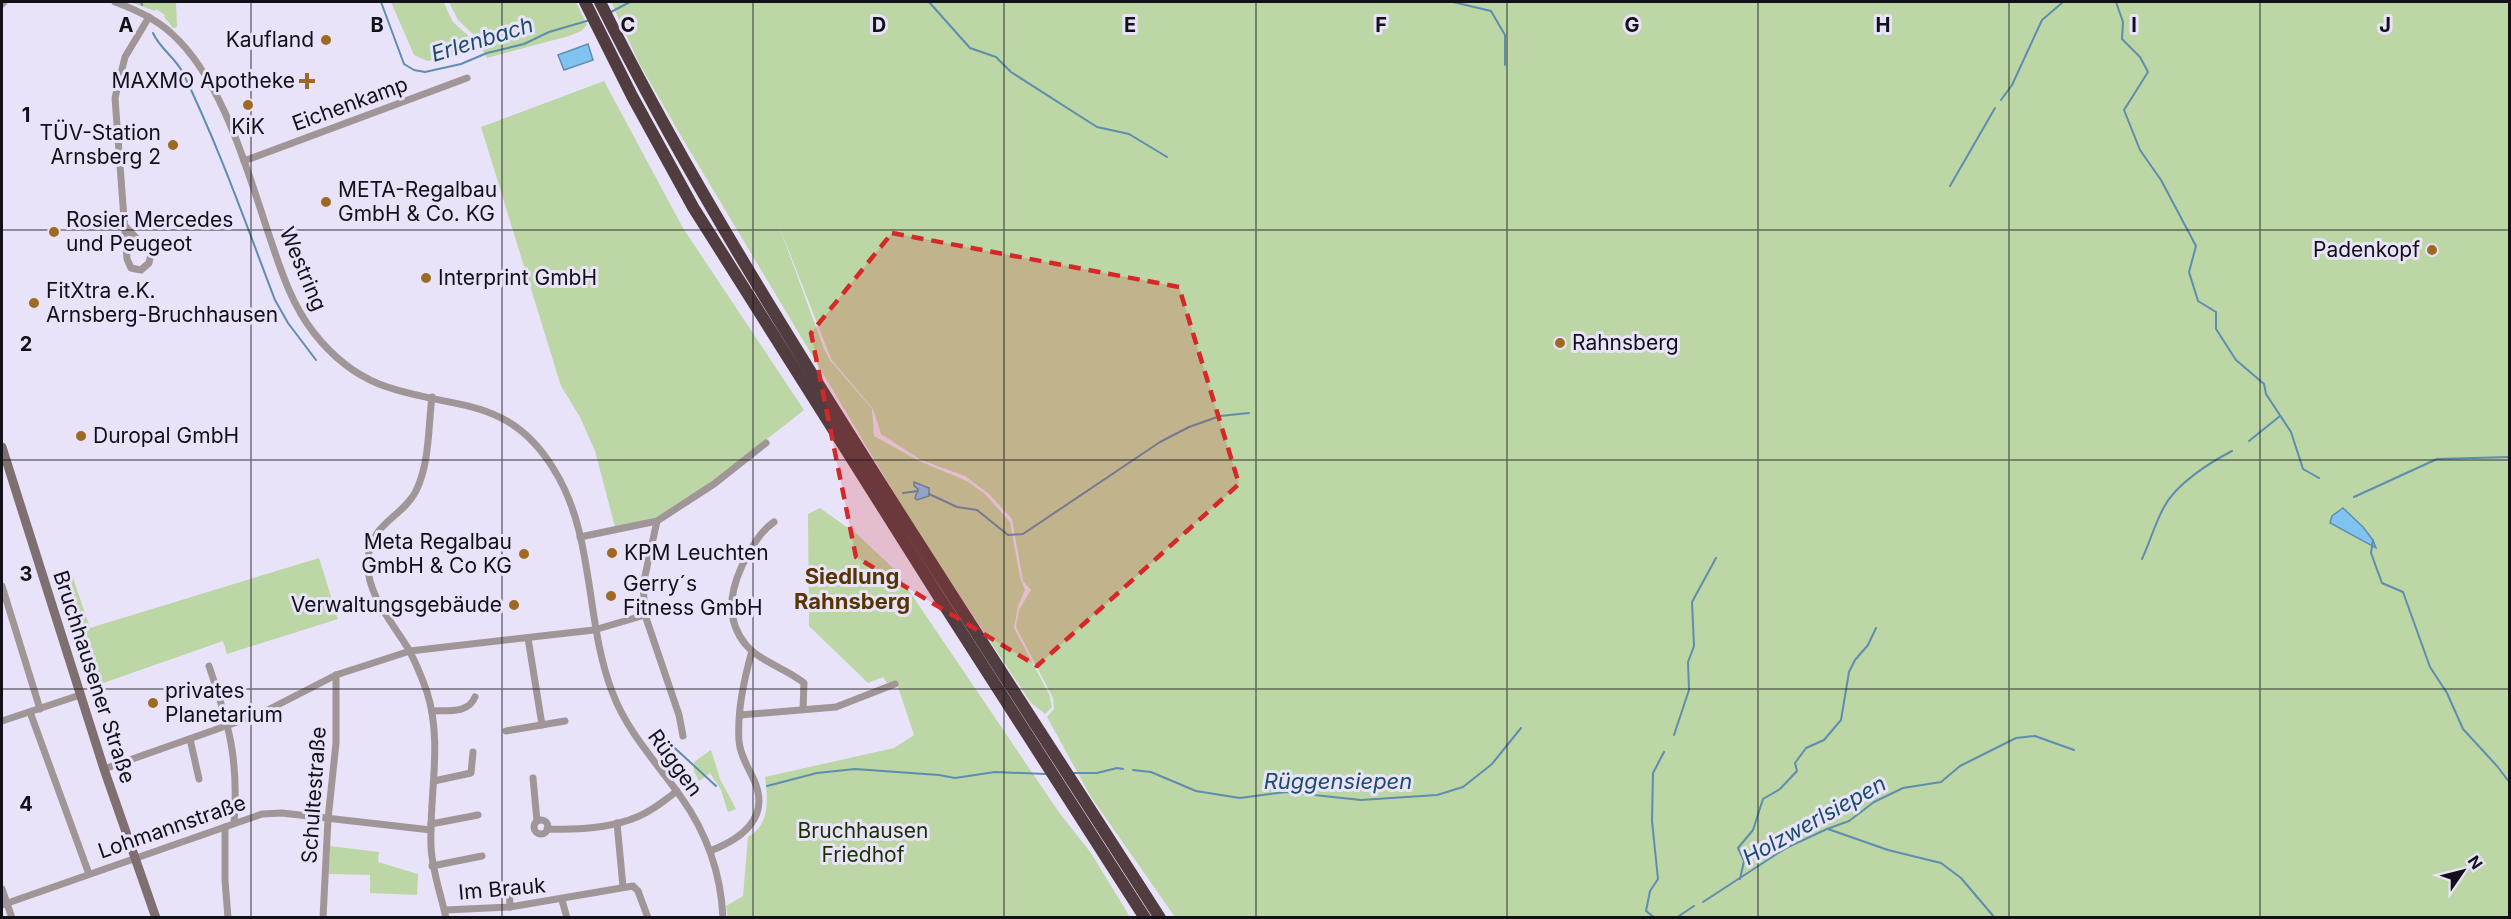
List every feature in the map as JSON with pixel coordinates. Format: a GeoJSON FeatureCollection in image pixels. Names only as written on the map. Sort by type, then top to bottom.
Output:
{"type":"FeatureCollection","features":[{"type":"Feature","properties":{"kind":"highway"},"geometry":{"type":"LineString","coordinates":[[585,2],[632,96],[693,207],[1081,807],[1160,918]]}},
{"type":"Feature","properties":{"kind":"highway"},"geometry":{"type":"LineString","coordinates":[[600,2],[644,91],[735,250],[948,591],[1023,718]]}},
{"type":"Feature","properties":{"kind":"highway"},"geometry":{"type":"LineString","coordinates":[[1081,807],[1145,918]]}},
{"type":"Feature","properties":{"kind":"street","name":"Westring"},"geometry":{"type":"LineString","coordinates":[[115,2],[148,17],[170,31],[190,54],[228,119],[289,290],[314,332],[338,359],[365,377],[397,390],[483,410],[505,420],[532,441],[549,462],[565,489],[580,537],[594,630]]}},
{"type":"Feature","properties":{"kind":"street"},"geometry":{"type":"LineString","coordinates":[[125,226],[151,254],[151,261],[141,270],[131,268],[128,262],[120,189],[115,98],[125,57],[148,17]]}},
{"type":"Feature","properties":{"kind":"street","name":"Eichenkamp"},"geometry":{"type":"LineString","coordinates":[[244,160],[467,78]]}},
{"type":"Feature","properties":{"kind":"street"},"geometry":{"type":"LineString","coordinates":[[432,397],[426,453],[419,483],[410,499],[379,530],[368,556],[368,572],[371,586],[420,672],[432,711],[435,739],[431,827],[432,866],[446,914]]}},
{"type":"Feature","properties":{"kind":"street"},"geometry":{"type":"LineString","coordinates":[[580,537],[657,521],[714,484],[765,443]]}},
{"type":"Feature","properties":{"kind":"street","name":"Bruchhausener Straße"},"geometry":{"type":"LineString","coordinates":[[2,447],[104,769],[156,918]]}},
{"type":"Feature","properties":{"kind":"street"},"geometry":{"type":"LineString","coordinates":[[657,521],[649,547],[643,585],[645,615],[679,715],[683,736]]}},
{"type":"Feature","properties":{"kind":"street"},"geometry":{"type":"LineString","coordinates":[[774,522],[765,528],[755,542],[733,589],[733,618],[740,636],[752,651],[804,683],[803,709]]}},
{"type":"Feature","properties":{"kind":"street"},"geometry":{"type":"LineString","coordinates":[[2,586],[40,709]]}},
{"type":"Feature","properties":{"kind":"street"},"geometry":{"type":"LineString","coordinates":[[104,769],[284,704],[336,675],[410,651],[594,630],[645,615]]}},
{"type":"Feature","properties":{"kind":"street","name":"Rüggen"},"geometry":{"type":"LineString","coordinates":[[594,630],[607,679],[621,713],[699,826],[710,851],[718,879],[723,918]]}},
{"type":"Feature","properties":{"kind":"street"},"geometry":{"type":"LineString","coordinates":[[528,638],[542,725]]}},
{"type":"Feature","properties":{"kind":"street"},"geometry":{"type":"LineString","coordinates":[[710,851],[732,842],[745,832],[758,808],[757,788],[740,748],[740,715],[744,678],[752,651]]}},
{"type":"Feature","properties":{"kind":"street"},"geometry":{"type":"LineString","coordinates":[[208,666],[229,725],[236,769],[234,823]]}},
{"type":"Feature","properties":{"kind":"street","name":"Schultestraße"},"geometry":{"type":"LineString","coordinates":[[323,918],[328,819],[336,743],[336,675]]}},
{"type":"Feature","properties":{"kind":"street"},"geometry":{"type":"LineString","coordinates":[[740,715],[839,706],[895,684]]}},
{"type":"Feature","properties":{"kind":"street"},"geometry":{"type":"LineString","coordinates":[[2,721],[80,695]]}},
{"type":"Feature","properties":{"kind":"street"},"geometry":{"type":"LineString","coordinates":[[432,711],[466,708],[472,704],[475,697]]}},
{"type":"Feature","properties":{"kind":"street"},"geometry":{"type":"LineString","coordinates":[[30,712],[89,874]]}},
{"type":"Feature","properties":{"kind":"street"},"geometry":{"type":"LineString","coordinates":[[506,730],[565,721]]}},
{"type":"Feature","properties":{"kind":"street"},"geometry":{"type":"LineString","coordinates":[[190,739],[199,779]]}},
{"type":"Feature","properties":{"kind":"street"},"geometry":{"type":"LineString","coordinates":[[434,781],[471,773],[473,752]]}},
{"type":"Feature","properties":{"kind":"street"},"geometry":{"type":"LineString","coordinates":[[533,778],[537,821],[534,825],[536,831],[542,833],[547,829],[617,823],[647,813],[676,791]]}},
{"type":"Feature","properties":{"kind":"street","name":"Lohmannstraße"},"geometry":{"type":"LineString","coordinates":[[4,904],[225,826],[271,813],[431,827],[478,815]]}},
{"type":"Feature","properties":{"kind":"street"},"geometry":{"type":"LineString","coordinates":[[617,823],[623,887],[633,886],[638,891],[648,918]]}},
{"type":"Feature","properties":{"kind":"street"},"geometry":{"type":"LineString","coordinates":[[225,826],[228,918]]}},
{"type":"Feature","properties":{"kind":"street"},"geometry":{"type":"LineString","coordinates":[[432,866],[482,856]]}},
{"type":"Feature","properties":{"kind":"street"},"geometry":{"type":"LineString","coordinates":[[509,885],[510,908]]}},
{"type":"Feature","properties":{"kind":"street","name":"Im Brauk"},"geometry":{"type":"LineString","coordinates":[[446,914],[510,908],[623,887]]}},
{"type":"Feature","properties":{"kind":"street"},"geometry":{"type":"LineString","coordinates":[[2,889],[4,904],[12,918]]}},
{"type":"Feature","properties":{"kind":"street","name":"Im Brauk"},"geometry":{"type":"LineString","coordinates":[[562,900],[567,918]]}},
{"type":"Feature","properties":{"kind":"highlighted area"},"geometry":{"type":"Polygon","coordinates":[[[892,233],[1179,287],[1239,484],[1037,666],[856,557],[811,333],[892,233]]]}},
{"type":"Feature","properties":{"kind":"green space"},"geometry":{"type":"Polygon","coordinates":[[[130,2],[176,2],[177,27],[173,28],[164,17],[165,15],[156,9],[155,11],[130,2]]]}},
{"type":"Feature","properties":{"kind":"green space"},"geometry":{"type":"Polygon","coordinates":[[[391,2],[444,2],[455,24],[474,42],[476,52],[427,61],[414,55],[391,2]]]}},
{"type":"Feature","properties":{"kind":"green space"},"geometry":{"type":"Polygon","coordinates":[[[449,2],[576,2],[587,25],[581,31],[569,36],[487,58],[475,36],[458,20],[449,2]]]}},
{"type":"Feature","properties":{"kind":"green space"},"geometry":{"type":"Polygon","coordinates":[[[611,2],[2509,2],[2509,917],[1175,917],[1091,797],[1047,717],[1054,709],[1053,698],[1016,627],[1019,610],[1031,590],[1023,581],[1012,519],[989,494],[965,476],[921,460],[881,434],[873,409],[831,359],[778,223],[824,349],[830,360],[872,409],[874,436],[919,461],[967,481],[985,494],[1010,522],[1020,577],[1025,590],[1018,606],[1014,628],[1050,696],[1052,707],[1045,714],[1031,703],[917,531],[681,136],[639,63],[611,2]]]}},
{"type":"Feature","properties":{"kind":"green space"},"geometry":{"type":"Polygon","coordinates":[[[604,81],[683,228],[804,410],[700,492],[665,515],[615,527],[595,451],[580,417],[561,386],[481,127],[604,81]]]}},
{"type":"Feature","properties":{"kind":"green space","name":"Bruchhausen Friedhof"},"geometry":{"type":"Polygon","coordinates":[[[820,508],[858,535],[895,570],[1058,811],[1091,853],[1130,917],[728,918],[726,906],[743,896],[748,837],[755,832],[764,819],[767,803],[765,777],[894,748],[914,735],[896,681],[887,683],[883,677],[868,683],[809,626],[808,514],[820,508]]]}},
{"type":"Feature","properties":{"kind":"green space"},"geometry":{"type":"Polygon","coordinates":[[[319,558],[338,619],[227,654],[223,641],[89,688],[55,578],[71,572],[90,628],[319,558]]]}},
{"type":"Feature","properties":{"kind":"green space"},"geometry":{"type":"Polygon","coordinates":[[[711,750],[720,779],[736,809],[728,812],[721,790],[710,773],[699,781],[694,771],[694,762],[711,750]]]}},
{"type":"Feature","properties":{"kind":"green space"},"geometry":{"type":"Polygon","coordinates":[[[330,846],[379,852],[378,862],[418,874],[417,895],[370,893],[370,875],[329,874],[330,846]]]}},
{"type":"Feature","properties":{"kind":"water"},"geometry":{"type":"Polygon","coordinates":[[[588,44],[593,60],[564,70],[558,55],[588,44]]]}},
{"type":"Feature","properties":{"kind":"water"},"geometry":{"type":"Polygon","coordinates":[[[914,482],[929,488],[929,496],[917,500],[915,498],[918,489],[914,486],[914,482]]]}},
{"type":"Feature","properties":{"kind":"water"},"geometry":{"type":"Polygon","coordinates":[[[2343,508],[2363,527],[2376,548],[2330,523],[2332,516],[2343,508]]]}},
{"type":"Feature","properties":{"kind":"waterway","name":"Erlenbach"},"geometry":{"type":"LineString","coordinates":[[381,2],[404,64],[414,70],[425,72],[461,64],[487,53],[524,44],[549,32],[590,20]]}},
{"type":"Feature","properties":{"kind":"waterway","name":"Erlenbach"},"geometry":{"type":"LineString","coordinates":[[609,13],[630,2]]}},
{"type":"Feature","properties":{"kind":"waterway"},"geometry":{"type":"LineString","coordinates":[[929,2],[970,48],[996,57],[1011,72],[1097,127],[1129,134],[1167,157]]}},
{"type":"Feature","properties":{"kind":"waterway"},"geometry":{"type":"LineString","coordinates":[[1453,2],[1491,11],[1505,35],[1505,65]]}},
{"type":"Feature","properties":{"kind":"waterway"},"geometry":{"type":"LineString","coordinates":[[2001,100],[2012,85],[2042,20],[2063,2]]}},
{"type":"Feature","properties":{"kind":"waterway"},"geometry":{"type":"LineString","coordinates":[[2116,2],[2123,22],[2122,39],[2140,57],[2148,72],[2124,110],[2140,150],[2161,180],[2196,246],[2189,272],[2198,301],[2216,312],[2216,329],[2236,360],[2264,384],[2266,394],[2291,432],[2303,469],[2319,478]]}},
{"type":"Feature","properties":{"kind":"waterway"},"geometry":{"type":"LineString","coordinates":[[153,33],[180,68],[196,101],[232,186],[275,300],[288,323],[316,360]]}},
{"type":"Feature","properties":{"kind":"waterway"},"geometry":{"type":"LineString","coordinates":[[1950,186],[1995,108]]}},
{"type":"Feature","properties":{"kind":"waterway"},"geometry":{"type":"LineString","coordinates":[[929,494],[957,507],[977,510],[1008,535],[1023,534],[1160,442],[1189,427],[1220,416],[1249,413]]}},
{"type":"Feature","properties":{"kind":"waterway"},"geometry":{"type":"LineString","coordinates":[[2249,441],[2280,416]]}},
{"type":"Feature","properties":{"kind":"waterway"},"geometry":{"type":"LineString","coordinates":[[2142,559],[2169,498],[2194,475],[2232,451]]}},
{"type":"Feature","properties":{"kind":"waterway"},"geometry":{"type":"LineString","coordinates":[[2354,497],[2437,459],[2510,457]]}},
{"type":"Feature","properties":{"kind":"waterway"},"geometry":{"type":"LineString","coordinates":[[903,493],[918,491]]}},
{"type":"Feature","properties":{"kind":"waterway"},"geometry":{"type":"LineString","coordinates":[[2373,540],[2371,553],[2382,583],[2403,592],[2430,667],[2447,693],[2463,729],[2510,783]]}},
{"type":"Feature","properties":{"kind":"waterway"},"geometry":{"type":"LineString","coordinates":[[1674,735],[1689,690],[1688,662],[1694,646],[1692,602],[1716,558]]}},
{"type":"Feature","properties":{"kind":"waterway"},"geometry":{"type":"LineString","coordinates":[[1740,879],[1744,861],[1738,848],[1753,830],[1763,799],[1780,789],[1797,771],[1795,763],[1806,748],[1824,740],[1841,720],[1849,672],[1855,660],[1868,645],[1876,628]]}},
{"type":"Feature","properties":{"kind":"waterway","name":"Rüggensiepen"},"geometry":{"type":"LineString","coordinates":[[1133,770],[1151,772],[1196,791],[1240,798],[1286,792],[1361,800],[1437,795],[1463,787],[1492,764],[1521,728]]}},
{"type":"Feature","properties":{"kind":"waterway","name":"Holzwerlsiepen"},"geometry":{"type":"LineString","coordinates":[[1703,902],[1786,848],[1849,821],[1874,802],[1903,788],[1941,782],[1960,766],[2016,738],[2035,736],[2074,750]]}},
{"type":"Feature","properties":{"kind":"waterway"},"geometry":{"type":"LineString","coordinates":[[654,741],[665,739],[716,786]]}},
{"type":"Feature","properties":{"kind":"waterway"},"geometry":{"type":"LineString","coordinates":[[1655,918],[1646,911],[1650,891],[1658,879],[1652,821],[1653,773],[1664,752]]}},
{"type":"Feature","properties":{"kind":"waterway","name":"Rüggensiepen"},"geometry":{"type":"LineString","coordinates":[[1072,773],[1097,773],[1117,768],[1123,769]]}},
{"type":"Feature","properties":{"kind":"waterway","name":"Rüggensiepen"},"geometry":{"type":"LineString","coordinates":[[767,786],[817,773],[855,769],[955,778],[995,772],[1046,774]]}},
{"type":"Feature","properties":{"kind":"waterway"},"geometry":{"type":"LineString","coordinates":[[1828,829],[1888,850],[1941,863],[1961,878],[1995,918]]}},
{"type":"Feature","properties":{"kind":"waterway","name":"Holzwerlsiepen"},"geometry":{"type":"LineString","coordinates":[[1676,918],[1694,906]]}},
{"type":"Feature","properties":{"kind":"place","name":"Kaufland"},"geometry":{"type":"Point","coordinates":[326,40]}},
{"type":"Feature","properties":{"kind":"place","name":"MAXMO Apotheke"},"geometry":{"type":"Point","coordinates":[307,81]}},
{"type":"Feature","properties":{"kind":"place","name":"KiK"},"geometry":{"type":"Point","coordinates":[248,105]}},
{"type":"Feature","properties":{"kind":"place","name":"TÜV-Station Arnsberg 2"},"geometry":{"type":"Point","coordinates":[173,145]}},
{"type":"Feature","properties":{"kind":"place","name":"META-Regalbau GmbH & Co. KG"},"geometry":{"type":"Point","coordinates":[326,202]}},
{"type":"Feature","properties":{"kind":"place","name":"Rosier Mercedes und Peugeot"},"geometry":{"type":"Point","coordinates":[54,232]}},
{"type":"Feature","properties":{"kind":"place","name":"Padenkopf"},"geometry":{"type":"Point","coordinates":[2432,250]}},
{"type":"Feature","properties":{"kind":"place","name":"Interprint GmbH"},"geometry":{"type":"Point","coordinates":[426,278]}},
{"type":"Feature","properties":{"kind":"place","name":"FitXtra e.K. Arnsberg-Bruchhausen"},"geometry":{"type":"Point","coordinates":[34,303]}},
{"type":"Feature","properties":{"kind":"place","name":"Rahnsberg"},"geometry":{"type":"Point","coordinates":[1560,343]}},
{"type":"Feature","properties":{"kind":"place","name":"Duropal GmbH"},"geometry":{"type":"Point","coordinates":[81,436]}},
{"type":"Feature","properties":{"kind":"place","name":"KPM Leuchten"},"geometry":{"type":"Point","coordinates":[612,553]}},
{"type":"Feature","properties":{"kind":"place","name":"Meta Regalbau GmbH & Co KG"},"geometry":{"type":"Point","coordinates":[524,554]}},
{"type":"Feature","properties":{"kind":"place","name":"Gerry´s Fitness GmbH"},"geometry":{"type":"Point","coordinates":[611,596]}},
{"type":"Feature","properties":{"kind":"place","name":"Verwaltungsgebäude"},"geometry":{"type":"Point","coordinates":[514,605]}},
{"type":"Feature","properties":{"kind":"place","name":"privates Planetarium"},"geometry":{"type":"Point","coordinates":[153,703]}},
{"type":"Feature","properties":{"kind":"district","name":"Siedlung Rahnsberg"},"geometry":{"type":"Point","coordinates":[852,588]}}]}
